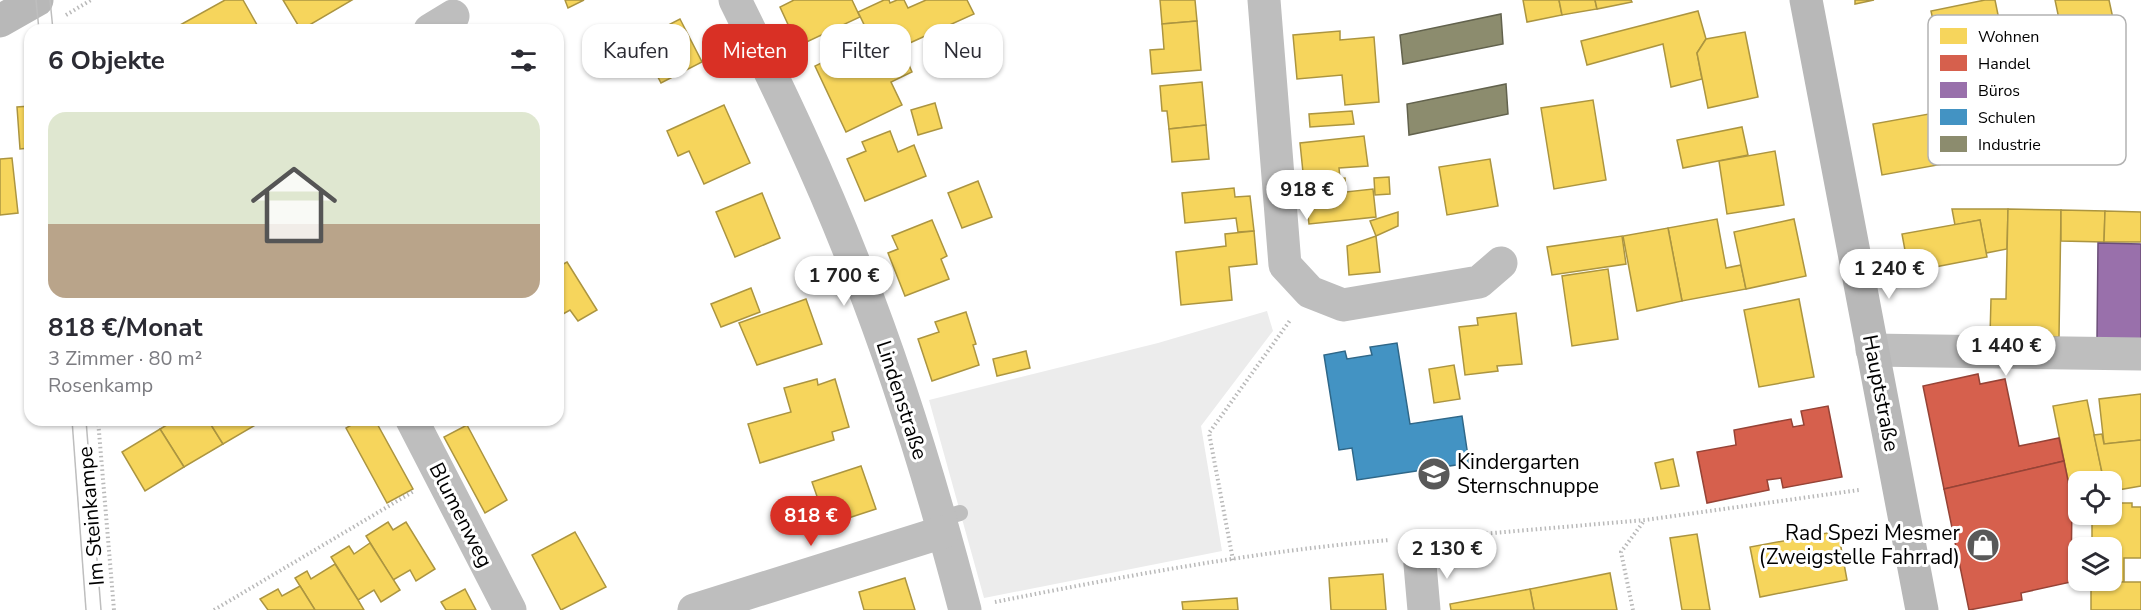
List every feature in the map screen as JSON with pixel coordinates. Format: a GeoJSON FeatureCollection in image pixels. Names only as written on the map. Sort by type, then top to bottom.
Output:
{"type":"FeatureCollection","features":[{"type":"Feature","properties":{"kind":"main road","name":"Hauptstraße"},"geometry":{"type":"LineString","coordinates":[[1806,0],[1922,610]]}},
{"type":"Feature","properties":{"kind":"main road"},"geometry":{"type":"LineString","coordinates":[[0,21],[49,9]]}},
{"type":"Feature","properties":{"kind":"street","name":"Lindenstraße"},"geometry":{"type":"LineString","coordinates":[[735,0],[786,104],[858,272],[947,521],[965,610]]}},
{"type":"Feature","properties":{"kind":"street"},"geometry":{"type":"LineString","coordinates":[[1264,0],[1285,266],[1310,292],[1343,305],[1479,282],[1501,263]]}},
{"type":"Feature","properties":{"kind":"street"},"geometry":{"type":"LineString","coordinates":[[1872,350],[2141,354]]}},
{"type":"Feature","properties":{"kind":"street","name":"Blumenweg"},"geometry":{"type":"LineString","coordinates":[[415,426],[510,610]]}},
{"type":"Feature","properties":{"kind":"street"},"geometry":{"type":"LineString","coordinates":[[694,610],[947,521]]}},
{"type":"Feature","properties":{"kind":"street"},"geometry":{"type":"LineString","coordinates":[[1419,553],[1424,610]]}},
{"type":"Feature","properties":{"kind":"path"},"geometry":{"type":"LineString","coordinates":[[49,9],[91,0]]}},
{"type":"Feature","properties":{"kind":"path"},"geometry":{"type":"LineString","coordinates":[[1233,560],[1209,433],[1310,292]]}},
{"type":"Feature","properties":{"kind":"path","name":"Im Steinkampe"},"geometry":{"type":"LineString","coordinates":[[99,426],[114,610]]}},
{"type":"Feature","properties":{"kind":"path"},"geometry":{"type":"LineString","coordinates":[[214,610],[440,476]]}},
{"type":"Feature","properties":{"kind":"path"},"geometry":{"type":"LineString","coordinates":[[1633,610],[1621,552],[1645,520]]}},
{"type":"Feature","properties":{"kind":"shaded area"},"geometry":{"type":"Polygon","coordinates":[[[1267,311],[1273,331],[1201,426],[1222,551],[984,598],[929,400],[1158,343],[1267,311]]]}},
{"type":"Feature","properties":{"kind":"building: Wohnen"},"geometry":{"type":"Polygon","coordinates":[[[225,0],[243,0],[257,24],[182,24],[225,0]]]}},
{"type":"Feature","properties":{"kind":"building: Wohnen"},"geometry":{"type":"Polygon","coordinates":[[[283,0],[352,0],[311,24],[297,24],[283,0]]]}},
{"type":"Feature","properties":{"kind":"building: Wohnen"},"geometry":{"type":"Polygon","coordinates":[[[565,0],[584,0],[568,8],[565,0]]]}},
{"type":"Feature","properties":{"kind":"building: Wohnen"},"geometry":{"type":"Polygon","coordinates":[[[794,0],[852,0],[860,17],[845,24],[820,24],[820,36],[808,41],[808,24],[788,24],[780,7],[794,0]]]}},
{"type":"Feature","properties":{"kind":"building: Wohnen"},"geometry":{"type":"Polygon","coordinates":[[[884,0],[889,0],[890,3],[904,0],[908,8],[926,0],[967,0],[974,14],[952,24],[923,24],[923,37],[911,42],[911,24],[864,24],[858,12],[884,0]]]}},
{"type":"Feature","properties":{"kind":"building: Wohnen"},"geometry":{"type":"Polygon","coordinates":[[[1160,0],[1195,0],[1197,21],[1162,24],[1160,0]]]}},
{"type":"Feature","properties":{"kind":"building: Wohnen"},"geometry":{"type":"Polygon","coordinates":[[[1523,0],[1559,0],[1562,15],[1527,22],[1523,0]]]}},
{"type":"Feature","properties":{"kind":"building: Wohnen"},"geometry":{"type":"Polygon","coordinates":[[[1559,0],[1595,0],[1597,9],[1562,15],[1559,0]]]}},
{"type":"Feature","properties":{"kind":"building: Wohnen"},"geometry":{"type":"Polygon","coordinates":[[[1595,0],[1631,0],[1632,2],[1597,9],[1595,0]]]}},
{"type":"Feature","properties":{"kind":"building: Wohnen"},"geometry":{"type":"Polygon","coordinates":[[[1855,0],[1874,0],[1855,4],[1855,0]]]}},
{"type":"Feature","properties":{"kind":"building: Wohnen"},"geometry":{"type":"Polygon","coordinates":[[[1995,0],[1998,15],[1932,15],[1931,11],[1995,0]]]}},
{"type":"Feature","properties":{"kind":"building: Wohnen"},"geometry":{"type":"Polygon","coordinates":[[[2055,0],[2109,0],[2112,15],[2058,15],[2055,0]]]}},
{"type":"Feature","properties":{"kind":"building: Wohnen"},"geometry":{"type":"Polygon","coordinates":[[[1698,11],[1706,39],[1697,53],[1702,79],[1671,87],[1663,44],[1587,65],[1581,41],[1698,11]]]}},
{"type":"Feature","properties":{"kind":"building: Wohnen"},"geometry":{"type":"Polygon","coordinates":[[[680,19],[683,24],[670,24],[680,19]]]}},
{"type":"Feature","properties":{"kind":"building: Wohnen"},"geometry":{"type":"Polygon","coordinates":[[[1197,21],[1201,70],[1152,74],[1150,50],[1164,49],[1162,24],[1197,21]]]}},
{"type":"Feature","properties":{"kind":"building: Wohnen"},"geometry":{"type":"Polygon","coordinates":[[[1340,31],[1340,40],[1374,37],[1379,102],[1345,105],[1342,75],[1297,79],[1293,35],[1340,31]]]}},
{"type":"Feature","properties":{"kind":"building: Wohnen"},"geometry":{"type":"Polygon","coordinates":[[[1745,32],[1758,97],[1708,108],[1697,53],[1706,39],[1745,32]]]}},
{"type":"Feature","properties":{"kind":"building: Wohnen"},"geometry":{"type":"Polygon","coordinates":[[[690,39],[702,62],[690,68],[690,39]]]}},
{"type":"Feature","properties":{"kind":"building: Wohnen"},"geometry":{"type":"Polygon","coordinates":[[[820,64],[820,77],[815,66],[820,64]]]}},
{"type":"Feature","properties":{"kind":"building: Wohnen"},"geometry":{"type":"Polygon","coordinates":[[[658,78],[671,78],[661,83],[658,78]]]}},
{"type":"Feature","properties":{"kind":"building: Wohnen"},"geometry":{"type":"Polygon","coordinates":[[[821,78],[899,78],[891,82],[902,105],[846,132],[821,78]]]}},
{"type":"Feature","properties":{"kind":"building: Wohnen"},"geometry":{"type":"Polygon","coordinates":[[[1202,82],[1206,125],[1169,129],[1167,111],[1162,111],[1160,86],[1202,82]]]}},
{"type":"Feature","properties":{"kind":"building: Wohnen"},"geometry":{"type":"Polygon","coordinates":[[[1593,100],[1606,180],[1554,189],[1541,108],[1593,100]]]}},
{"type":"Feature","properties":{"kind":"building: Wohnen"},"geometry":{"type":"Polygon","coordinates":[[[935,103],[942,128],[918,135],[911,110],[935,103]]]}},
{"type":"Feature","properties":{"kind":"building: Wohnen"},"geometry":{"type":"Polygon","coordinates":[[[724,105],[750,163],[704,184],[689,151],[678,156],[667,131],[724,105]]]}},
{"type":"Feature","properties":{"kind":"building: Wohnen"},"geometry":{"type":"Polygon","coordinates":[[[24,106],[24,149],[20,149],[17,107],[24,106]]]}},
{"type":"Feature","properties":{"kind":"building: Wohnen"},"geometry":{"type":"Polygon","coordinates":[[[1352,111],[1354,124],[1310,127],[1309,114],[1352,111]]]}},
{"type":"Feature","properties":{"kind":"building: Wohnen"},"geometry":{"type":"Polygon","coordinates":[[[1928,114],[1928,165],[1938,165],[1882,175],[1873,124],[1928,114]]]}},
{"type":"Feature","properties":{"kind":"building: Wohnen"},"geometry":{"type":"Polygon","coordinates":[[[1206,125],[1209,159],[1172,162],[1169,129],[1206,125]]]}},
{"type":"Feature","properties":{"kind":"building: Wohnen"},"geometry":{"type":"Polygon","coordinates":[[[1742,127],[1748,155],[1683,168],[1677,140],[1742,127]]]}},
{"type":"Feature","properties":{"kind":"building: Wohnen"},"geometry":{"type":"Polygon","coordinates":[[[890,131],[898,152],[914,145],[926,176],[865,201],[847,159],[866,151],[862,142],[890,131]]]}},
{"type":"Feature","properties":{"kind":"building: Wohnen"},"geometry":{"type":"Polygon","coordinates":[[[1364,136],[1368,166],[1339,168],[1340,178],[1304,182],[1300,143],[1364,136]]]}},
{"type":"Feature","properties":{"kind":"building: Wohnen"},"geometry":{"type":"Polygon","coordinates":[[[1775,151],[1784,205],[1727,214],[1719,161],[1775,151]]]}},
{"type":"Feature","properties":{"kind":"building: Wohnen"},"geometry":{"type":"Polygon","coordinates":[[[12,158],[18,213],[0,215],[0,159],[12,158]]]}},
{"type":"Feature","properties":{"kind":"building: Wohnen"},"geometry":{"type":"Polygon","coordinates":[[[1490,159],[1498,206],[1447,215],[1439,167],[1490,159]]]}},
{"type":"Feature","properties":{"kind":"building: Wohnen"},"geometry":{"type":"Polygon","coordinates":[[[1389,177],[1390,194],[1375,195],[1374,178],[1389,177]]]}},
{"type":"Feature","properties":{"kind":"building: Wohnen"},"geometry":{"type":"Polygon","coordinates":[[[1345,178],[1346,192],[1373,189],[1376,217],[1309,224],[1304,182],[1345,178]]]}},
{"type":"Feature","properties":{"kind":"building: Wohnen"},"geometry":{"type":"Polygon","coordinates":[[[978,181],[992,217],[962,228],[948,193],[978,181]]]}},
{"type":"Feature","properties":{"kind":"building: Wohnen"},"geometry":{"type":"Polygon","coordinates":[[[1234,188],[1235,197],[1250,196],[1254,231],[1238,232],[1236,218],[1185,223],[1182,193],[1234,188]]]}},
{"type":"Feature","properties":{"kind":"building: Wohnen"},"geometry":{"type":"Polygon","coordinates":[[[762,193],[780,238],[735,257],[716,212],[762,193]]]}},
{"type":"Feature","properties":{"kind":"building: Wohnen"},"geometry":{"type":"Polygon","coordinates":[[[1952,209],[2008,209],[2007,249],[1986,253],[1980,220],[1955,225],[1952,209]]]}},
{"type":"Feature","properties":{"kind":"building: Wohnen"},"geometry":{"type":"Polygon","coordinates":[[[2008,209],[2061,210],[2059,337],[1990,336],[1991,299],[2006,299],[2008,209]]]}},
{"type":"Feature","properties":{"kind":"building: Wohnen"},"geometry":{"type":"Polygon","coordinates":[[[2061,210],[2105,211],[2104,242],[2061,241],[2061,210]]]}},
{"type":"Feature","properties":{"kind":"building: Wohnen"},"geometry":{"type":"Polygon","coordinates":[[[2105,211],[2141,212],[2141,242],[2104,242],[2105,211]]]}},
{"type":"Feature","properties":{"kind":"building: Wohnen"},"geometry":{"type":"Polygon","coordinates":[[[1398,212],[1398,226],[1376,236],[1370,221],[1398,212]]]}},
{"type":"Feature","properties":{"kind":"building: Wohnen"},"geometry":{"type":"Polygon","coordinates":[[[1717,219],[1726,268],[1741,265],[1746,289],[1682,301],[1668,228],[1717,219]]]}},
{"type":"Feature","properties":{"kind":"building: Wohnen"},"geometry":{"type":"Polygon","coordinates":[[[1794,219],[1806,276],[1746,289],[1734,232],[1794,219]]]}},
{"type":"Feature","properties":{"kind":"building: Wohnen"},"geometry":{"type":"Polygon","coordinates":[[[932,220],[947,256],[941,259],[949,279],[905,296],[888,253],[898,249],[892,236],[932,220]]]}},
{"type":"Feature","properties":{"kind":"building: Wohnen"},"geometry":{"type":"Polygon","coordinates":[[[1980,220],[1987,257],[1909,272],[1902,234],[1980,220]]]}},
{"type":"Feature","properties":{"kind":"building: Wohnen"},"geometry":{"type":"Polygon","coordinates":[[[1668,228],[1682,301],[1637,311],[1623,236],[1668,228]]]}},
{"type":"Feature","properties":{"kind":"building: Wohnen"},"geometry":{"type":"Polygon","coordinates":[[[1254,231],[1257,264],[1229,267],[1232,300],[1181,305],[1176,252],[1226,246],[1225,234],[1254,231]]]}},
{"type":"Feature","properties":{"kind":"building: Wohnen"},"geometry":{"type":"Polygon","coordinates":[[[1376,236],[1380,272],[1349,275],[1347,246],[1376,236]]]}},
{"type":"Feature","properties":{"kind":"building: Wohnen"},"geometry":{"type":"Polygon","coordinates":[[[1622,236],[1626,264],[1552,275],[1547,247],[1622,236]]]}},
{"type":"Feature","properties":{"kind":"building: Wohnen"},"geometry":{"type":"Polygon","coordinates":[[[567,262],[597,310],[578,321],[570,310],[564,314],[564,264],[567,262]]]}},
{"type":"Feature","properties":{"kind":"building: Wohnen"},"geometry":{"type":"Polygon","coordinates":[[[1608,269],[1618,339],[1572,346],[1562,276],[1608,269]]]}},
{"type":"Feature","properties":{"kind":"building: Wohnen"},"geometry":{"type":"Polygon","coordinates":[[[751,288],[760,312],[721,327],[711,304],[751,288]]]}},
{"type":"Feature","properties":{"kind":"building: Wohnen"},"geometry":{"type":"Polygon","coordinates":[[[806,299],[822,344],[757,365],[739,323],[806,299]]]}},
{"type":"Feature","properties":{"kind":"building: Wohnen"},"geometry":{"type":"Polygon","coordinates":[[[1799,299],[1814,377],[1759,387],[1744,310],[1799,299]]]}},
{"type":"Feature","properties":{"kind":"building: Wohnen"},"geometry":{"type":"Polygon","coordinates":[[[966,312],[976,344],[973,345],[979,365],[932,381],[918,339],[939,332],[935,322],[966,312]]]}},
{"type":"Feature","properties":{"kind":"building: Wohnen"},"geometry":{"type":"Polygon","coordinates":[[[1516,313],[1522,364],[1497,366],[1498,371],[1465,375],[1459,327],[1478,325],[1477,318],[1516,313]]]}},
{"type":"Feature","properties":{"kind":"building: Wohnen"},"geometry":{"type":"Polygon","coordinates":[[[1026,351],[1030,368],[997,376],[993,359],[1026,351]]]}},
{"type":"Feature","properties":{"kind":"building: Wohnen"},"geometry":{"type":"Polygon","coordinates":[[[1454,365],[1460,399],[1434,403],[1429,369],[1454,365]]]}},
{"type":"Feature","properties":{"kind":"building: Wohnen"},"geometry":{"type":"Polygon","coordinates":[[[817,379],[818,385],[835,379],[849,427],[832,432],[834,440],[760,463],[748,424],[791,412],[784,388],[817,379]]]}},
{"type":"Feature","properties":{"kind":"building: Wohnen"},"geometry":{"type":"Polygon","coordinates":[[[2141,394],[2141,440],[2104,444],[2099,399],[2141,394]]]}},
{"type":"Feature","properties":{"kind":"building: Wohnen"},"geometry":{"type":"Polygon","coordinates":[[[2087,400],[2102,471],[2068,471],[2068,480],[2053,406],[2087,400]]]}},
{"type":"Feature","properties":{"kind":"building: Wohnen"},"geometry":{"type":"Polygon","coordinates":[[[165,426],[212,426],[223,444],[184,467],[160,429],[165,426]]]}},
{"type":"Feature","properties":{"kind":"building: Wohnen"},"geometry":{"type":"Polygon","coordinates":[[[212,426],[254,426],[223,444],[212,426]]]}},
{"type":"Feature","properties":{"kind":"building: Wohnen"},"geometry":{"type":"Polygon","coordinates":[[[378,426],[413,489],[387,503],[346,428],[378,426]]]}},
{"type":"Feature","properties":{"kind":"building: Wohnen"},"geometry":{"type":"Polygon","coordinates":[[[468,426],[507,500],[485,513],[444,437],[468,426]]]}},
{"type":"Feature","properties":{"kind":"building: Wohnen"},"geometry":{"type":"Polygon","coordinates":[[[160,429],[184,467],[145,491],[122,452],[160,429]]]}},
{"type":"Feature","properties":{"kind":"building: Wohnen"},"geometry":{"type":"Polygon","coordinates":[[[2102,434],[2104,444],[2141,440],[2141,486],[2122,489],[2122,471],[2102,471],[2094,435],[2102,434]]]}},
{"type":"Feature","properties":{"kind":"building: Wohnen"},"geometry":{"type":"Polygon","coordinates":[[[1673,459],[1679,486],[1661,489],[1655,463],[1673,459]]]}},
{"type":"Feature","properties":{"kind":"building: Wohnen"},"geometry":{"type":"Polygon","coordinates":[[[861,466],[876,509],[827,525],[812,482],[861,466]]]}},
{"type":"Feature","properties":{"kind":"building: Wohnen"},"geometry":{"type":"Polygon","coordinates":[[[2122,503],[2132,503],[2132,507],[2141,507],[2141,558],[2124,558],[2124,582],[2122,582],[2122,537],[2092,537],[2092,525],[2122,525],[2122,503]]]}},
{"type":"Feature","properties":{"kind":"building: Wohnen"},"geometry":{"type":"Polygon","coordinates":[[[388,522],[393,530],[406,522],[435,569],[416,581],[410,570],[393,580],[366,536],[388,522]]]}},
{"type":"Feature","properties":{"kind":"building: Wohnen"},"geometry":{"type":"Polygon","coordinates":[[[1838,531],[1847,580],[1760,597],[1750,547],[1838,531]]]}},
{"type":"Feature","properties":{"kind":"building: Wohnen"},"geometry":{"type":"Polygon","coordinates":[[[575,532],[606,587],[561,610],[532,555],[575,532]]]}},
{"type":"Feature","properties":{"kind":"building: Wohnen"},"geometry":{"type":"Polygon","coordinates":[[[1697,534],[1710,610],[1682,610],[1670,538],[1697,534]]]}},
{"type":"Feature","properties":{"kind":"building: Wohnen"},"geometry":{"type":"Polygon","coordinates":[[[370,543],[400,590],[381,602],[374,590],[358,600],[331,557],[349,546],[354,554],[370,543]]]}},
{"type":"Feature","properties":{"kind":"building: Wohnen"},"geometry":{"type":"Polygon","coordinates":[[[335,564],[364,610],[315,610],[295,578],[307,571],[311,579],[335,564]]]}},
{"type":"Feature","properties":{"kind":"building: Wohnen"},"geometry":{"type":"Polygon","coordinates":[[[1610,573],[1617,610],[1534,610],[1530,589],[1610,573]]]}},
{"type":"Feature","properties":{"kind":"building: Wohnen"},"geometry":{"type":"Polygon","coordinates":[[[1383,574],[1386,610],[1331,610],[1329,578],[1383,574]]]}},
{"type":"Feature","properties":{"kind":"building: Wohnen"},"geometry":{"type":"Polygon","coordinates":[[[905,578],[915,610],[864,610],[859,592],[905,578]]]}},
{"type":"Feature","properties":{"kind":"building: Wohnen"},"geometry":{"type":"Polygon","coordinates":[[[2122,582],[2141,582],[2141,610],[2091,610],[2091,591],[2122,591],[2122,582]]]}},
{"type":"Feature","properties":{"kind":"building: Wohnen"},"geometry":{"type":"Polygon","coordinates":[[[300,586],[315,610],[268,610],[260,599],[278,589],[282,596],[300,586]]]}},
{"type":"Feature","properties":{"kind":"building: Wohnen"},"geometry":{"type":"Polygon","coordinates":[[[465,589],[476,610],[446,610],[441,602],[465,589]]]}},
{"type":"Feature","properties":{"kind":"building: Wohnen"},"geometry":{"type":"Polygon","coordinates":[[[1530,589],[1534,610],[1451,610],[1450,604],[1530,589]]]}},
{"type":"Feature","properties":{"kind":"building: Wohnen"},"geometry":{"type":"Polygon","coordinates":[[[1237,598],[1238,610],[1183,610],[1182,602],[1237,598]]]}},
{"type":"Feature","properties":{"kind":"building: Handel"},"geometry":{"type":"Polygon","coordinates":[[[1978,374],[1980,384],[2005,379],[2019,446],[2059,438],[2064,461],[1944,489],[1923,386],[1978,374]]]}},
{"type":"Feature","properties":{"kind":"building: Handel"},"geometry":{"type":"Polygon","coordinates":[[[1828,406],[1842,477],[1783,488],[1781,478],[1767,480],[1769,490],[1707,503],[1697,452],[1736,445],[1734,430],[1791,419],[1793,427],[1804,425],[1801,411],[1828,406]]]}},
{"type":"Feature","properties":{"kind":"building: Handel"},"geometry":{"type":"Polygon","coordinates":[[[2064,461],[2068,480],[2068,525],[2072,525],[2072,537],[2068,537],[2068,583],[2021,593],[2022,600],[1969,610],[1944,489],[2064,461]]]}},
{"type":"Feature","properties":{"kind":"building: Büros"},"geometry":{"type":"Polygon","coordinates":[[[2098,243],[2141,244],[2141,340],[2097,339],[2098,243]]]}},
{"type":"Feature","properties":{"kind":"building: Schulen"},"geometry":{"type":"Polygon","coordinates":[[[1397,343],[1410,424],[1462,416],[1469,463],[1357,480],[1352,448],[1339,450],[1324,355],[1345,351],[1347,359],[1372,355],[1370,347],[1397,343]]]}},
{"type":"Feature","properties":{"kind":"building: Industrie"},"geometry":{"type":"Polygon","coordinates":[[[1501,14],[1503,44],[1403,64],[1400,35],[1501,14]]]}},
{"type":"Feature","properties":{"kind":"building: Industrie"},"geometry":{"type":"Polygon","coordinates":[[[1506,84],[1508,114],[1409,135],[1407,104],[1506,84]]]}},
{"type":"Feature","properties":{"kind":"tram line"},"geometry":{"type":"LineString","coordinates":[[36,0],[38,24]]}},
{"type":"Feature","properties":{"kind":"tram line"},"geometry":{"type":"LineString","coordinates":[[50,0],[52,24]]}},
{"type":"Feature","properties":{"kind":"tram line"},"geometry":{"type":"LineString","coordinates":[[72,426],[86,610]]}},
{"type":"Feature","properties":{"kind":"tram line"},"geometry":{"type":"LineString","coordinates":[[86,426],[101,610]]}},
{"type":"Feature","properties":{"kind":"place","name":"Kindergarten Sternschnuppe"},"geometry":{"type":"Point","coordinates":[1434,474]}},
{"type":"Feature","properties":{"kind":"place","name":"Rad Spezi Mesmer (Zweigstelle Fahrrad)"},"geometry":{"type":"Point","coordinates":[1983,545]}}]}
